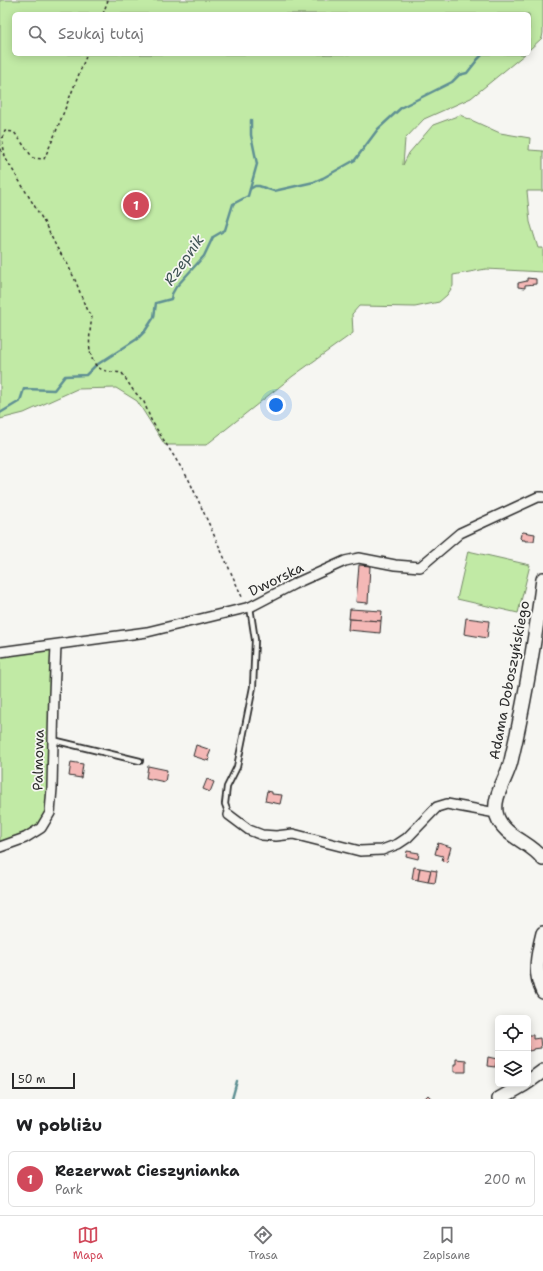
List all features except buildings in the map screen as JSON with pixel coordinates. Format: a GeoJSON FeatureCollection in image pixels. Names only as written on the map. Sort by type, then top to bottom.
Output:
{"type":"FeatureCollection","features":[{"type":"Feature","properties":{"kind":"street","name":"Dworska"},"geometry":{"type":"LineString","coordinates":[[0,652],[147,632],[248,607],[345,561],[359,558],[420,568],[460,533],[538,497],[543,497]]}},
{"type":"Feature","properties":{"kind":"street","name":"Adama Doboszyńskiego"},"geometry":{"type":"LineString","coordinates":[[496,813],[496,800],[510,764],[529,675],[543,579]]}},
{"type":"Feature","properties":{"kind":"street","name":"Palmowa"},"geometry":{"type":"LineString","coordinates":[[0,847],[25,838],[41,828],[50,813],[56,645]]}},
{"type":"Feature","properties":{"kind":"street"},"geometry":{"type":"LineString","coordinates":[[229,815],[249,830],[262,835],[276,836],[292,834],[360,851],[382,850],[398,844],[407,838],[437,807],[447,804],[496,813],[501,824],[508,831],[531,846],[543,859]]}},
{"type":"Feature","properties":{"kind":"street"},"geometry":{"type":"LineString","coordinates":[[542,990],[538,979],[537,961],[543,933]]}},
{"type":"Feature","properties":{"kind":"street"},"geometry":{"type":"LineString","coordinates":[[531,1080],[543,1071]]}},
{"type":"Feature","properties":{"kind":"street"},"geometry":{"type":"LineString","coordinates":[[499,1099],[520,1087]]}},
{"type":"Feature","properties":{"kind":"lane"},"geometry":{"type":"LineString","coordinates":[[229,815],[225,804],[227,787],[237,767],[253,687],[255,640],[248,607]]}},
{"type":"Feature","properties":{"kind":"lane"},"geometry":{"type":"LineString","coordinates":[[53,740],[140,761]]}},
{"type":"Feature","properties":{"kind":"path"},"geometry":{"type":"LineString","coordinates":[[104,12],[108,0]]}},
{"type":"Feature","properties":{"kind":"path"},"geometry":{"type":"LineString","coordinates":[[6,158],[2,138],[5,131],[14,132],[33,158],[44,158],[53,140],[86,56]]}},
{"type":"Feature","properties":{"kind":"path"},"geometry":{"type":"LineString","coordinates":[[0,149],[43,220],[56,248],[70,269],[87,311],[92,316],[88,346],[95,366],[104,371],[122,373],[133,390],[144,402],[151,420],[189,480],[248,607]]}},
{"type":"Feature","properties":{"kind":"green space"},"geometry":{"type":"Polygon","coordinates":[[[0,0],[543,0],[542,38],[531,48],[531,12],[12,12],[12,56],[523,56],[471,98],[424,119],[405,139],[403,165],[409,153],[433,125],[460,115],[500,133],[530,138],[529,150],[543,151],[543,191],[527,191],[530,222],[538,248],[543,248],[543,272],[486,269],[453,275],[453,286],[447,295],[439,302],[415,307],[359,306],[352,314],[353,333],[293,376],[206,445],[165,445],[137,401],[116,388],[77,389],[24,413],[0,419],[0,0]]]}},
{"type":"Feature","properties":{"kind":"green space"},"geometry":{"type":"Polygon","coordinates":[[[468,551],[530,565],[518,613],[457,599],[468,551]]]}},
{"type":"Feature","properties":{"kind":"green space"},"geometry":{"type":"Polygon","coordinates":[[[50,649],[53,652],[47,806],[44,819],[33,831],[0,843],[0,654],[50,649]]]}},
{"type":"Feature","properties":{"kind":"waterway","name":"Rzepnik"},"geometry":{"type":"LineString","coordinates":[[0,413],[20,401],[24,389],[54,390],[65,376],[86,375],[95,366],[137,339],[145,331],[154,317],[156,303],[171,299],[176,287],[204,256],[213,237],[225,230],[233,204],[248,196],[250,189],[255,186],[259,186],[274,191],[314,182],[355,160],[378,129],[402,107],[452,82],[459,75],[467,73],[481,56]]}},
{"type":"Feature","properties":{"kind":"waterway"},"geometry":{"type":"LineString","coordinates":[[250,189],[257,164],[251,135],[251,120]]}},
{"type":"Feature","properties":{"kind":"waterway"},"geometry":{"type":"LineString","coordinates":[[232,1099],[237,1081]]}},
{"type":"Feature","properties":{"kind":"place","name":"Rezerwat Cieszynianka"},"geometry":{"type":"Point","coordinates":[136,205]}}]}
